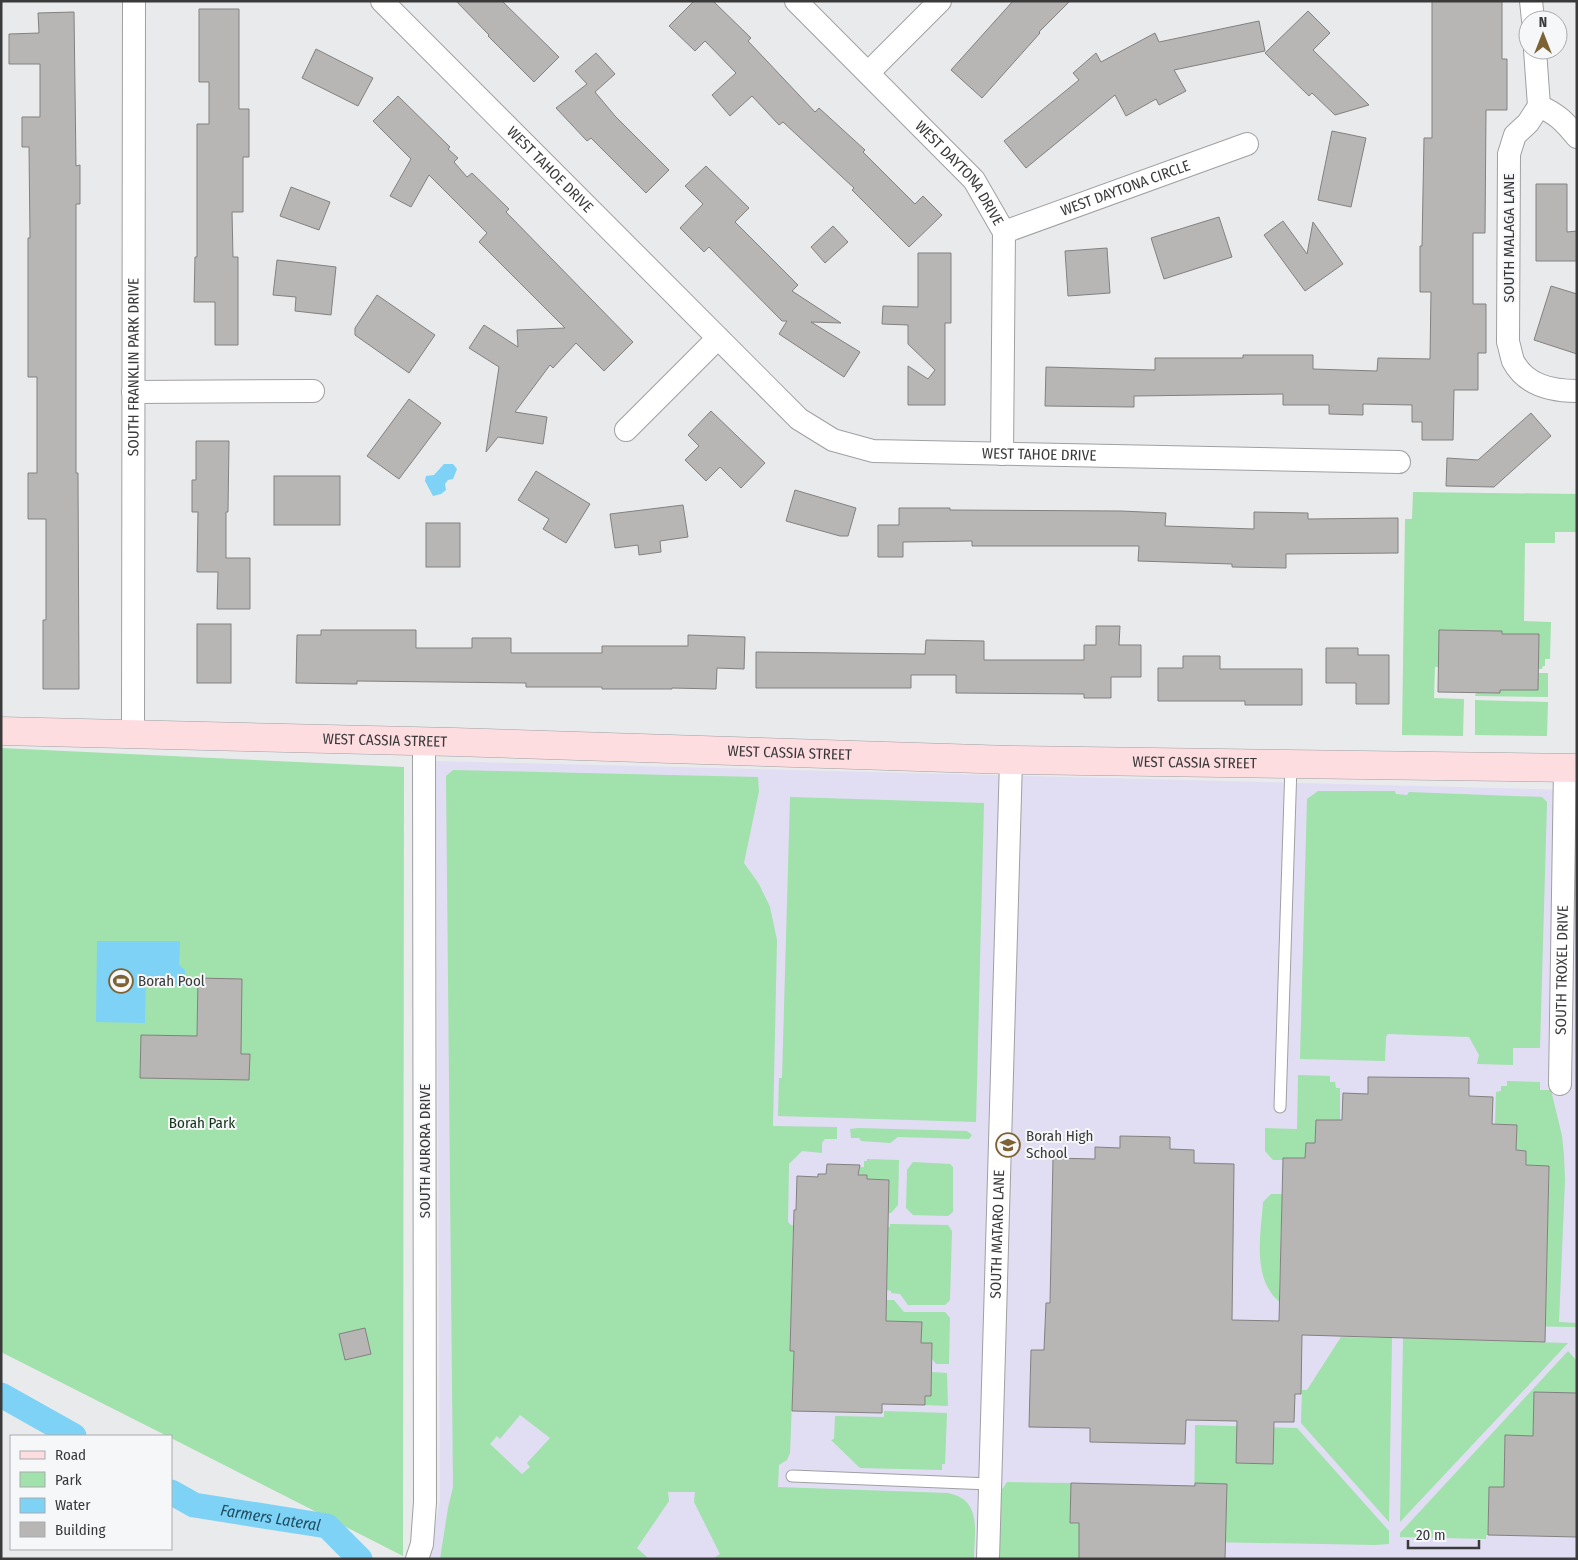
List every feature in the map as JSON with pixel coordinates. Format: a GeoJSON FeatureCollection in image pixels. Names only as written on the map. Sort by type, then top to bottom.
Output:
{"type":"FeatureCollection","features":[{"type":"Feature","properties":{"kind":"street","name":"SOUTH FRANKLIN PARK DRIVE"},"geometry":{"type":"LineString","coordinates":[[132,733],[134,1]]}},
{"type":"Feature","properties":{"kind":"street","name":"WEST TAHOE DRIVE"},"geometry":{"type":"LineString","coordinates":[[382,1],[799,419],[833,440],[873,450],[1399,462]]}},
{"type":"Feature","properties":{"kind":"street","name":"WEST DAYTONA DRIVE"},"geometry":{"type":"LineString","coordinates":[[796,1],[974,180],[1004,232],[1002,454]]}},
{"type":"Feature","properties":{"kind":"street"},"geometry":{"type":"LineString","coordinates":[[868,73],[940,1]]}},
{"type":"Feature","properties":{"kind":"street"},"geometry":{"type":"LineString","coordinates":[[1536,60],[1539,106],[1563,120],[1577,137]]}},
{"type":"Feature","properties":{"kind":"street","name":"SOUTH MALAGA LANE"},"geometry":{"type":"LineString","coordinates":[[1539,106],[1528,123],[1515,135],[1509,154],[1508,342],[1513,361],[1526,376],[1542,387],[1562,391],[1577,391]]}},
{"type":"Feature","properties":{"kind":"street","name":"WEST DAYTONA CIRCLE"},"geometry":{"type":"LineString","coordinates":[[1004,232],[1247,144]]}},
{"type":"Feature","properties":{"kind":"street"},"geometry":{"type":"LineString","coordinates":[[626,430],[718,338]]}},
{"type":"Feature","properties":{"kind":"street"},"geometry":{"type":"LineString","coordinates":[[133,392],[313,391]]}},
{"type":"Feature","properties":{"kind":"street","name":"WEST CASSIA STREET"},"geometry":{"type":"LineString","coordinates":[[1,731],[132,733],[1011,760],[1571,768]]}},
{"type":"Feature","properties":{"kind":"street","name":"SOUTH AURORA DRIVE"},"geometry":{"type":"LineString","coordinates":[[417,1559],[422,1544],[426,1502],[424,742]]}},
{"type":"Feature","properties":{"kind":"street","name":"SOUTH MATARO LANE"},"geometry":{"type":"LineString","coordinates":[[988,1559],[1011,760]]}},
{"type":"Feature","properties":{"kind":"street","name":"SOUTH TROXEL DRIVE"},"geometry":{"type":"LineString","coordinates":[[1560,1084],[1571,768]]}},
{"type":"Feature","properties":{"kind":"lane"},"geometry":{"type":"LineString","coordinates":[[1280,1107],[1291,764]]}},
{"type":"Feature","properties":{"kind":"lane"},"geometry":{"type":"LineString","coordinates":[[792,1476],[990,1484]]}},
{"type":"Feature","properties":{"kind":"shaded area","name":"Borah High School"},"geometry":{"type":"Polygon","coordinates":[[[436,761],[1577,790],[1577,1559],[429,1559],[440,1500],[436,761]]]}},
{"type":"Feature","properties":{"kind":"green space"},"geometry":{"type":"Polygon","coordinates":[[[1413,492],[1577,494],[1577,532],[1555,532],[1555,543],[1525,543],[1524,621],[1551,622],[1550,659],[1545,659],[1545,666],[1542,669],[1538,669],[1538,634],[1502,634],[1501,631],[1439,630],[1439,667],[1435,667],[1434,698],[1464,699],[1463,736],[1402,735],[1405,519],[1412,519],[1413,492]]]}},
{"type":"Feature","properties":{"kind":"green space"},"geometry":{"type":"Polygon","coordinates":[[[1538,673],[1548,673],[1548,697],[1475,696],[1476,692],[1500,693],[1500,690],[1538,690],[1538,673]]]}},
{"type":"Feature","properties":{"kind":"green space"},"geometry":{"type":"Polygon","coordinates":[[[1475,700],[1548,702],[1547,736],[1475,735],[1475,700]]]}},
{"type":"Feature","properties":{"kind":"green space","name":"Borah Park"},"geometry":{"type":"Polygon","coordinates":[[[1,748],[404,767],[403,1556],[172,1439],[172,1435],[165,1435],[1,1352],[1,748]]]}},
{"type":"Feature","properties":{"kind":"green space"},"geometry":{"type":"Polygon","coordinates":[[[453,770],[758,777],[759,791],[744,863],[759,884],[770,907],[777,940],[773,1126],[837,1127],[837,1139],[825,1139],[822,1143],[822,1153],[802,1151],[789,1164],[788,1222],[791,1225],[802,1225],[793,1228],[790,1351],[794,1351],[790,1453],[787,1460],[779,1465],[778,1487],[948,1493],[959,1497],[967,1502],[974,1518],[974,1559],[713,1559],[720,1554],[694,1502],[695,1492],[668,1492],[669,1501],[637,1548],[649,1559],[440,1559],[453,1487],[446,776],[453,770]],[[520,1415],[500,1439],[497,1436],[490,1444],[522,1474],[530,1467],[527,1463],[550,1438],[520,1415]]]}},
{"type":"Feature","properties":{"kind":"green space"},"geometry":{"type":"Polygon","coordinates":[[[1318,791],[1395,791],[1396,794],[1407,795],[1409,792],[1542,797],[1547,802],[1540,1048],[1513,1048],[1513,1065],[1477,1064],[1479,1055],[1469,1037],[1388,1034],[1386,1037],[1385,1061],[1300,1059],[1307,799],[1318,791]]]}},
{"type":"Feature","properties":{"kind":"green space"},"geometry":{"type":"Polygon","coordinates":[[[790,797],[984,803],[976,1122],[778,1116],[779,1078],[782,1078],[790,797]]]}},
{"type":"Feature","properties":{"kind":"green space"},"geometry":{"type":"Polygon","coordinates":[[[1298,1075],[1330,1076],[1330,1082],[1335,1082],[1336,1088],[1340,1088],[1340,1120],[1315,1143],[1306,1144],[1305,1158],[1273,1160],[1265,1151],[1265,1128],[1297,1129],[1298,1075]]]}},
{"type":"Feature","properties":{"kind":"green space"},"geometry":{"type":"Polygon","coordinates":[[[1507,1081],[1540,1082],[1540,1090],[1551,1090],[1562,1136],[1565,1180],[1559,1322],[1577,1323],[1577,1327],[1497,1326],[1546,1302],[1549,1166],[1526,1165],[1526,1151],[1516,1150],[1517,1125],[1495,1124],[1496,1092],[1501,1091],[1501,1086],[1507,1086],[1507,1081]]]}},
{"type":"Feature","properties":{"kind":"green space"},"geometry":{"type":"Polygon","coordinates":[[[850,1129],[967,1131],[972,1135],[969,1139],[898,1137],[890,1143],[861,1141],[859,1138],[851,1138],[850,1129]]]}},
{"type":"Feature","properties":{"kind":"green space"},"geometry":{"type":"Polygon","coordinates":[[[867,1159],[899,1160],[898,1205],[891,1213],[881,1213],[888,1209],[889,1180],[867,1179],[859,1175],[859,1167],[864,1167],[864,1161],[867,1161],[867,1159]]]}},
{"type":"Feature","properties":{"kind":"green space"},"geometry":{"type":"Polygon","coordinates":[[[913,1162],[950,1164],[953,1167],[953,1212],[948,1216],[913,1215],[906,1208],[907,1170],[913,1162]]]}},
{"type":"Feature","properties":{"kind":"green space"},"geometry":{"type":"Polygon","coordinates":[[[1271,1194],[1282,1194],[1279,1296],[1282,1297],[1281,1303],[1265,1282],[1260,1256],[1263,1202],[1271,1194]]]}},
{"type":"Feature","properties":{"kind":"green space"},"geometry":{"type":"Polygon","coordinates":[[[890,1224],[948,1225],[952,1231],[950,1300],[945,1305],[908,1305],[900,1294],[891,1293],[891,1291],[887,1290],[888,1230],[880,1226],[890,1227],[890,1224]]]}},
{"type":"Feature","properties":{"kind":"green space"},"geometry":{"type":"Polygon","coordinates":[[[887,1300],[894,1300],[904,1312],[945,1312],[950,1318],[949,1364],[936,1364],[932,1359],[932,1343],[921,1343],[921,1322],[886,1321],[887,1300]]]}},
{"type":"Feature","properties":{"kind":"green space"},"geometry":{"type":"Polygon","coordinates":[[[1341,1337],[1392,1338],[1389,1522],[1301,1423],[1302,1390],[1307,1390],[1341,1337]]]}},
{"type":"Feature","properties":{"kind":"green space"},"geometry":{"type":"Polygon","coordinates":[[[1403,1338],[1568,1343],[1400,1522],[1403,1338]]]}},
{"type":"Feature","properties":{"kind":"green space"},"geometry":{"type":"Polygon","coordinates":[[[1568,1351],[1577,1361],[1577,1393],[1533,1436],[1505,1435],[1504,1487],[1489,1487],[1488,1535],[1486,1535],[1486,1539],[1400,1537],[1400,1533],[1568,1351]]]}},
{"type":"Feature","properties":{"kind":"green space"},"geometry":{"type":"Polygon","coordinates":[[[932,1372],[947,1373],[948,1406],[925,1405],[925,1396],[931,1396],[932,1372]]]}},
{"type":"Feature","properties":{"kind":"green space"},"geometry":{"type":"Polygon","coordinates":[[[884,1411],[947,1413],[945,1464],[942,1464],[942,1470],[860,1468],[831,1440],[834,1439],[835,1416],[884,1417],[884,1411]]]}},
{"type":"Feature","properties":{"kind":"green space"},"geometry":{"type":"Polygon","coordinates":[[[1195,1425],[1297,1428],[1389,1531],[1389,1544],[1208,1542],[1194,1524],[1195,1425]]]}},
{"type":"Feature","properties":{"kind":"green space"},"geometry":{"type":"Polygon","coordinates":[[[1007,1482],[1071,1483],[1070,1523],[1101,1524],[1079,1539],[1079,1559],[999,1559],[1001,1491],[1007,1482]]]}},
{"type":"Feature","properties":{"kind":"water"},"geometry":{"type":"Polygon","coordinates":[[[444,464],[453,464],[457,469],[453,479],[448,480],[445,484],[446,490],[441,494],[433,496],[425,481],[426,476],[434,475],[444,464]]]}},
{"type":"Feature","properties":{"kind":"water","name":"Borah Pool"},"geometry":{"type":"Polygon","coordinates":[[[97,941],[180,941],[179,965],[185,970],[185,985],[164,984],[159,979],[146,979],[145,1023],[96,1022],[97,941]]]}},
{"type":"Feature","properties":{"kind":"building"},"geometry":{"type":"Polygon","coordinates":[[[456,1],[502,1],[559,57],[534,82],[456,1]]]}},
{"type":"Feature","properties":{"kind":"building"},"geometry":{"type":"Polygon","coordinates":[[[694,1],[713,1],[751,38],[748,41],[815,112],[819,108],[865,150],[863,152],[915,204],[923,196],[942,215],[909,247],[852,190],[854,188],[783,122],[779,125],[752,96],[730,116],[712,95],[736,73],[705,41],[695,51],[669,26],[694,1]]]}},
{"type":"Feature","properties":{"kind":"building"},"geometry":{"type":"Polygon","coordinates":[[[1013,1],[1070,1],[1039,32],[982,98],[951,70],[1013,1]]]}},
{"type":"Feature","properties":{"kind":"building"},"geometry":{"type":"Polygon","coordinates":[[[1432,1],[1502,1],[1502,59],[1507,59],[1507,110],[1486,110],[1485,233],[1473,233],[1473,304],[1486,304],[1486,353],[1478,353],[1478,390],[1454,390],[1453,440],[1422,440],[1422,422],[1412,422],[1412,405],[1363,404],[1363,415],[1329,414],[1329,405],[1283,405],[1283,394],[1134,396],[1134,407],[1045,406],[1046,367],[1155,370],[1155,358],[1243,358],[1243,355],[1313,355],[1313,369],[1377,371],[1378,358],[1430,359],[1431,292],[1420,292],[1420,246],[1422,246],[1424,138],[1432,138],[1432,1]]]}},
{"type":"Feature","properties":{"kind":"building"},"geometry":{"type":"Polygon","coordinates":[[[199,9],[239,9],[239,109],[249,109],[249,157],[243,157],[243,212],[232,212],[233,257],[238,257],[238,345],[215,345],[215,302],[194,302],[195,257],[197,257],[197,124],[209,124],[209,82],[199,82],[199,9]]]}},
{"type":"Feature","properties":{"kind":"building"},"geometry":{"type":"Polygon","coordinates":[[[1308,11],[1330,33],[1313,50],[1369,105],[1335,115],[1312,93],[1309,96],[1265,53],[1308,11]]]}},
{"type":"Feature","properties":{"kind":"building"},"geometry":{"type":"Polygon","coordinates":[[[74,12],[76,166],[80,165],[80,204],[76,204],[76,473],[78,473],[79,689],[43,689],[43,620],[46,620],[46,519],[28,519],[28,473],[37,473],[37,377],[28,377],[29,147],[22,147],[22,117],[40,117],[40,64],[9,64],[9,34],[39,33],[38,13],[74,12]]]}},
{"type":"Feature","properties":{"kind":"building"},"geometry":{"type":"Polygon","coordinates":[[[1259,21],[1265,51],[1174,70],[1186,91],[1159,105],[1156,99],[1126,116],[1115,95],[1026,168],[1004,141],[1079,80],[1073,73],[1096,53],[1101,62],[1155,33],[1159,42],[1259,21]]]}},
{"type":"Feature","properties":{"kind":"building"},"geometry":{"type":"Polygon","coordinates":[[[316,49],[373,78],[358,106],[302,78],[316,49]]]}},
{"type":"Feature","properties":{"kind":"building"},"geometry":{"type":"Polygon","coordinates":[[[596,53],[615,74],[595,92],[615,116],[669,170],[646,193],[591,138],[587,141],[556,108],[587,84],[575,71],[596,53]]]}},
{"type":"Feature","properties":{"kind":"building"},"geometry":{"type":"Polygon","coordinates":[[[398,96],[450,147],[448,149],[458,158],[454,162],[467,177],[472,173],[509,209],[506,212],[633,342],[604,371],[576,343],[553,368],[550,365],[515,412],[547,417],[543,444],[498,437],[486,452],[499,367],[469,348],[484,325],[518,347],[517,330],[565,328],[479,242],[487,233],[429,175],[411,207],[390,196],[411,159],[373,121],[398,96]]]}},
{"type":"Feature","properties":{"kind":"building"},"geometry":{"type":"Polygon","coordinates":[[[1332,131],[1366,138],[1351,207],[1318,200],[1332,131]]]}},
{"type":"Feature","properties":{"kind":"building"},"geometry":{"type":"Polygon","coordinates":[[[706,166],[749,208],[735,222],[798,285],[792,291],[841,323],[811,322],[860,352],[844,377],[779,334],[787,321],[782,321],[709,247],[704,252],[680,228],[703,204],[685,186],[706,166]]]}},
{"type":"Feature","properties":{"kind":"building"},"geometry":{"type":"Polygon","coordinates":[[[1536,184],[1567,184],[1567,232],[1577,231],[1577,261],[1536,261],[1536,184]]]}},
{"type":"Feature","properties":{"kind":"building"},"geometry":{"type":"Polygon","coordinates":[[[291,187],[330,202],[319,230],[280,216],[291,187]]]}},
{"type":"Feature","properties":{"kind":"building"},"geometry":{"type":"Polygon","coordinates":[[[1219,217],[1232,257],[1164,279],[1151,238],[1219,217]]]}},
{"type":"Feature","properties":{"kind":"building"},"geometry":{"type":"Polygon","coordinates":[[[1283,221],[1307,254],[1313,222],[1343,264],[1305,291],[1264,235],[1283,221]]]}},
{"type":"Feature","properties":{"kind":"building"},"geometry":{"type":"Polygon","coordinates":[[[833,226],[848,242],[825,263],[811,247],[833,226]]]}},
{"type":"Feature","properties":{"kind":"building"},"geometry":{"type":"Polygon","coordinates":[[[1107,248],[1110,293],[1068,296],[1065,251],[1107,248]]]}},
{"type":"Feature","properties":{"kind":"building"},"geometry":{"type":"Polygon","coordinates":[[[918,253],[951,253],[951,323],[945,323],[945,405],[908,405],[908,366],[928,379],[935,370],[908,344],[908,325],[882,324],[883,306],[918,307],[918,253]]]}},
{"type":"Feature","properties":{"kind":"building"},"geometry":{"type":"Polygon","coordinates":[[[277,260],[336,267],[331,315],[295,311],[296,297],[273,295],[277,260]]]}},
{"type":"Feature","properties":{"kind":"building"},"geometry":{"type":"Polygon","coordinates":[[[1551,286],[1577,294],[1577,354],[1534,340],[1551,286]]]}},
{"type":"Feature","properties":{"kind":"building"},"geometry":{"type":"Polygon","coordinates":[[[377,295],[435,335],[409,373],[355,335],[355,328],[377,295]]]}},
{"type":"Feature","properties":{"kind":"building"},"geometry":{"type":"Polygon","coordinates":[[[409,399],[441,423],[399,479],[367,456],[409,399]]]}},
{"type":"Feature","properties":{"kind":"building"},"geometry":{"type":"Polygon","coordinates":[[[711,411],[765,463],[741,488],[720,467],[706,481],[685,460],[699,446],[688,435],[711,411]]]}},
{"type":"Feature","properties":{"kind":"building"},"geometry":{"type":"Polygon","coordinates":[[[1531,413],[1551,436],[1494,487],[1446,486],[1447,458],[1478,460],[1531,413]]]}},
{"type":"Feature","properties":{"kind":"building"},"geometry":{"type":"Polygon","coordinates":[[[196,441],[229,441],[226,558],[250,558],[250,609],[217,609],[218,572],[197,572],[198,512],[192,512],[192,480],[196,480],[196,441]]]}},
{"type":"Feature","properties":{"kind":"building"},"geometry":{"type":"Polygon","coordinates":[[[536,471],[590,504],[566,543],[543,529],[549,519],[518,500],[536,471]]]}},
{"type":"Feature","properties":{"kind":"building"},"geometry":{"type":"Polygon","coordinates":[[[274,476],[340,476],[340,525],[274,525],[274,476]]]}},
{"type":"Feature","properties":{"kind":"building"},"geometry":{"type":"Polygon","coordinates":[[[795,490],[856,508],[848,536],[840,536],[786,521],[795,490]]]}},
{"type":"Feature","properties":{"kind":"building"},"geometry":{"type":"Polygon","coordinates":[[[683,505],[688,537],[660,541],[661,552],[639,555],[638,545],[615,548],[610,514],[683,505]]]}},
{"type":"Feature","properties":{"kind":"building"},"geometry":{"type":"Polygon","coordinates":[[[899,508],[1166,513],[1165,526],[1254,529],[1254,512],[1308,513],[1308,519],[1398,518],[1398,553],[1286,554],[1286,568],[1232,567],[1232,564],[1138,561],[1139,546],[972,546],[972,541],[903,542],[903,557],[878,557],[878,525],[899,525],[899,508]]]}},
{"type":"Feature","properties":{"kind":"building"},"geometry":{"type":"Polygon","coordinates":[[[426,523],[460,523],[460,567],[426,567],[426,523]]]}},
{"type":"Feature","properties":{"kind":"building"},"geometry":{"type":"Polygon","coordinates":[[[197,624],[231,624],[231,683],[197,683],[197,624]]]}},
{"type":"Feature","properties":{"kind":"building"},"geometry":{"type":"Polygon","coordinates":[[[1096,626],[1120,626],[1119,645],[1141,645],[1141,677],[1111,677],[1111,698],[1084,698],[1084,694],[956,693],[956,675],[911,675],[911,688],[756,688],[756,652],[925,654],[926,640],[984,641],[984,660],[1084,660],[1084,645],[1096,645],[1096,626]]]}},
{"type":"Feature","properties":{"kind":"building"},"geometry":{"type":"Polygon","coordinates":[[[321,630],[416,630],[416,648],[472,648],[472,638],[511,638],[511,653],[602,653],[602,646],[688,646],[688,635],[745,637],[744,669],[717,668],[716,689],[526,687],[526,683],[357,681],[357,684],[296,683],[297,635],[321,635],[321,630]]]}},
{"type":"Feature","properties":{"kind":"building"},"geometry":{"type":"Polygon","coordinates":[[[1439,630],[1502,631],[1502,634],[1539,634],[1538,690],[1500,690],[1500,693],[1438,692],[1439,630]]]}},
{"type":"Feature","properties":{"kind":"building"},"geometry":{"type":"Polygon","coordinates":[[[1326,648],[1358,648],[1358,655],[1389,655],[1389,704],[1356,704],[1356,683],[1326,683],[1326,648]]]}},
{"type":"Feature","properties":{"kind":"building"},"geometry":{"type":"Polygon","coordinates":[[[1183,656],[1220,656],[1220,669],[1302,669],[1302,705],[1245,705],[1245,701],[1158,701],[1158,668],[1183,668],[1183,656]]]}},
{"type":"Feature","properties":{"kind":"building"},"geometry":{"type":"Polygon","coordinates":[[[198,978],[242,979],[241,1054],[250,1054],[249,1080],[140,1078],[141,1035],[197,1036],[198,978]]]}},
{"type":"Feature","properties":{"kind":"building"},"geometry":{"type":"Polygon","coordinates":[[[1368,1077],[1469,1078],[1469,1096],[1493,1097],[1492,1124],[1517,1125],[1516,1150],[1526,1151],[1526,1165],[1549,1166],[1545,1342],[1302,1335],[1301,1394],[1295,1394],[1294,1422],[1274,1422],[1273,1464],[1236,1463],[1237,1421],[1186,1420],[1185,1444],[1090,1442],[1090,1428],[1029,1427],[1031,1350],[1044,1350],[1046,1303],[1050,1303],[1053,1158],[1095,1159],[1095,1147],[1120,1148],[1120,1136],[1170,1137],[1170,1149],[1194,1150],[1194,1163],[1234,1164],[1232,1320],[1279,1321],[1283,1158],[1305,1158],[1306,1143],[1315,1143],[1316,1120],[1342,1120],[1343,1093],[1368,1094],[1368,1077]]]}},
{"type":"Feature","properties":{"kind":"building"},"geometry":{"type":"Polygon","coordinates":[[[827,1164],[860,1165],[858,1175],[867,1175],[867,1179],[889,1180],[886,1321],[922,1322],[921,1343],[932,1343],[931,1396],[925,1396],[925,1405],[882,1404],[882,1413],[792,1411],[794,1351],[790,1351],[794,1210],[796,1210],[797,1176],[818,1177],[818,1174],[826,1174],[827,1164]]]}},
{"type":"Feature","properties":{"kind":"building"},"geometry":{"type":"Polygon","coordinates":[[[365,1328],[371,1354],[345,1360],[339,1334],[365,1328]]]}},
{"type":"Feature","properties":{"kind":"building"},"geometry":{"type":"Polygon","coordinates":[[[1534,1392],[1577,1393],[1577,1537],[1488,1535],[1489,1487],[1504,1487],[1505,1435],[1533,1436],[1534,1392]]]}},
{"type":"Feature","properties":{"kind":"building"},"geometry":{"type":"Polygon","coordinates":[[[1071,1483],[1195,1486],[1195,1483],[1227,1484],[1225,1559],[1079,1559],[1079,1523],[1070,1523],[1071,1483]]]}},
{"type":"Feature","properties":{"kind":"waterway","name":"Farmers Lateral"},"geometry":{"type":"LineString","coordinates":[[1,1395],[72,1435]]}},
{"type":"Feature","properties":{"kind":"waterway","name":"Farmers Lateral"},"geometry":{"type":"LineString","coordinates":[[172,1493],[194,1505],[327,1526],[360,1559]]}},
{"type":"Feature","properties":{"kind":"place","name":"Borah Pool"},"geometry":{"type":"Point","coordinates":[121,981]}},
{"type":"Feature","properties":{"kind":"place","name":"Borah High School"},"geometry":{"type":"Point","coordinates":[1008,1145]}}]}
